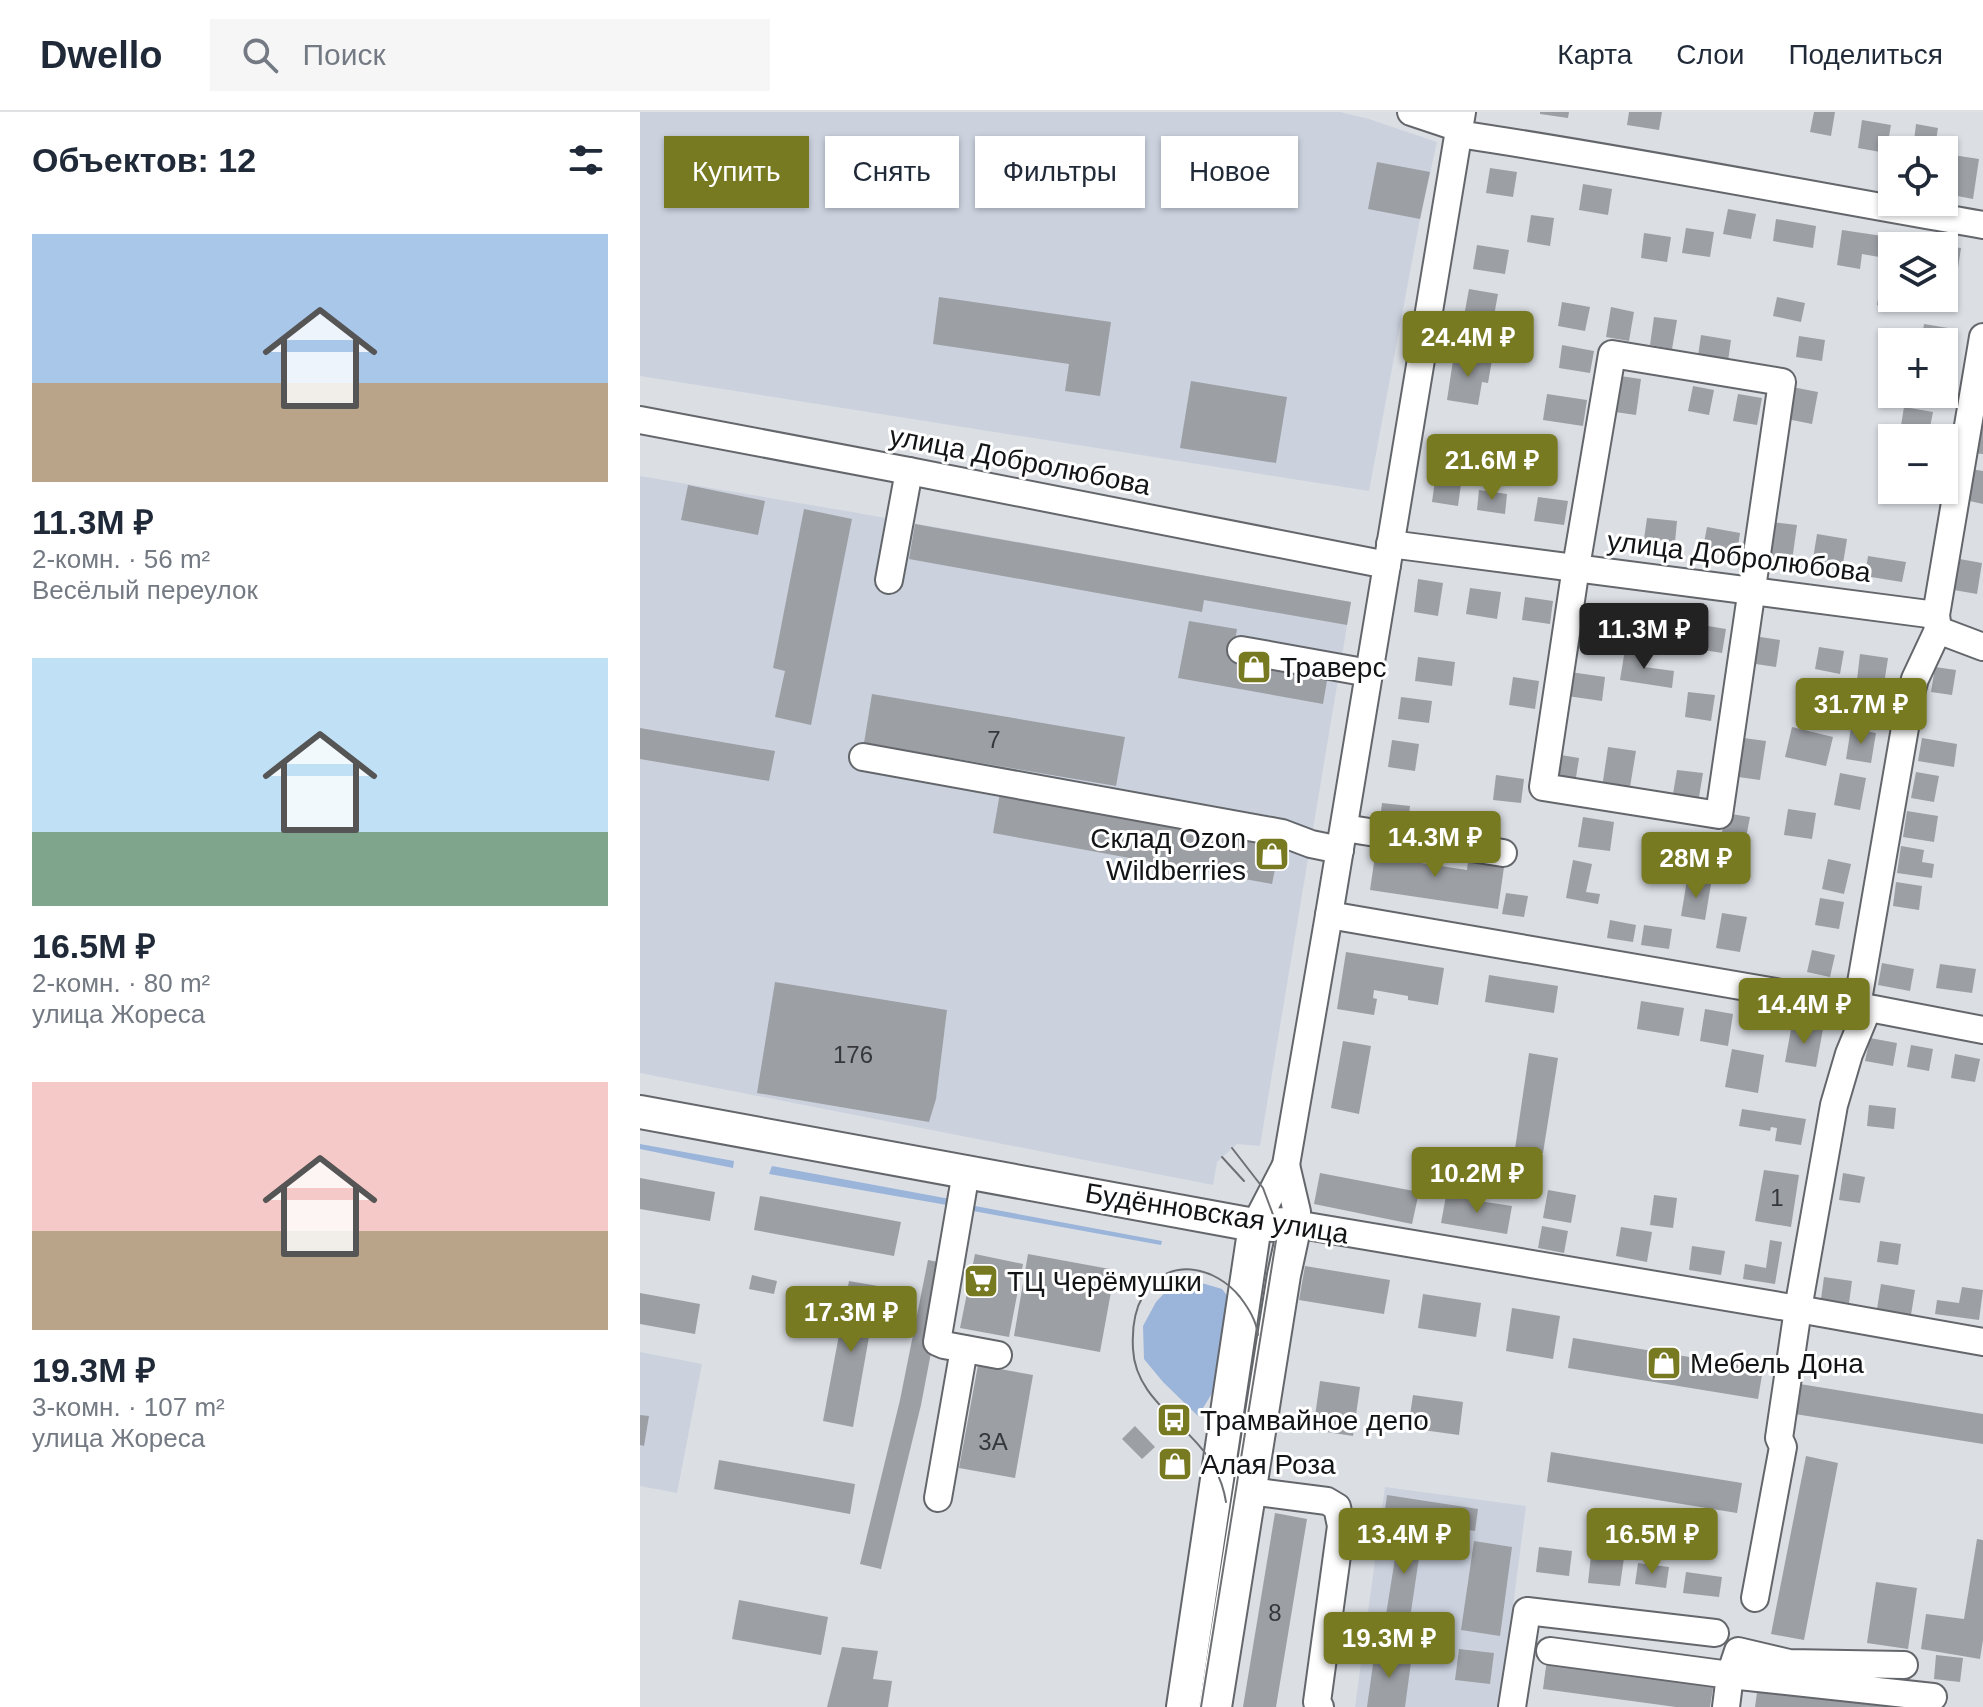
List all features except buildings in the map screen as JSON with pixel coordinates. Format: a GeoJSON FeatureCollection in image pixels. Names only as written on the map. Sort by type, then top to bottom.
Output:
{"type":"FeatureCollection","features":[{"type":"Feature","properties":{"kind":"main road","name":"Будённовская улица"},"geometry":{"type":"LineString","coordinates":[[640,1112],[1255,1225],[1295,1224]]}},
{"type":"Feature","properties":{"kind":"main road"},"geometry":{"type":"LineString","coordinates":[[1215,1707],[1284,1275],[1295,1224]]}},
{"type":"Feature","properties":{"kind":"main road"},"geometry":{"type":"LineString","coordinates":[[1183,1707],[1255,1225]]}},
{"type":"Feature","properties":{"kind":"street"},"geometry":{"type":"LineString","coordinates":[[1411,112],[1549,147],[1983,225]]}},
{"type":"Feature","properties":{"kind":"street"},"geometry":{"type":"LineString","coordinates":[[1255,1225],[1286,1165],[1459,125]]}},
{"type":"Feature","properties":{"kind":"street"},"geometry":{"type":"LineString","coordinates":[[1755,1598],[1783,1447],[1779,1438],[1798,1309],[1834,1105],[1862,1007],[1911,693],[1937,622],[1983,337]]}},
{"type":"Feature","properties":{"kind":"street"},"geometry":{"type":"LineString","coordinates":[[1612,354],[1782,382],[1719,815],[1543,787],[1576,567],[1612,354]]}},
{"type":"Feature","properties":{"kind":"street","name":"улица Добролюбова"},"geometry":{"type":"LineString","coordinates":[[640,420],[909,471],[1388,554],[1576,567],[1752,589],[1937,622],[1983,647]]}},
{"type":"Feature","properties":{"kind":"street"},"geometry":{"type":"LineString","coordinates":[[889,580],[909,471]]}},
{"type":"Feature","properties":{"kind":"street"},"geometry":{"type":"LineString","coordinates":[[1241,650],[1369,673]]}},
{"type":"Feature","properties":{"kind":"street"},"geometry":{"type":"LineString","coordinates":[[863,757],[1282,833],[1311,844],[1342,839],[1503,853]]}},
{"type":"Feature","properties":{"kind":"street"},"geometry":{"type":"LineString","coordinates":[[1329,915],[1983,1030]]}},
{"type":"Feature","properties":{"kind":"street"},"geometry":{"type":"LineString","coordinates":[[1286,1165],[1297,1212],[1295,1224]]}},
{"type":"Feature","properties":{"kind":"street"},"geometry":{"type":"LineString","coordinates":[[966,1172],[937,1342],[998,1355]]}},
{"type":"Feature","properties":{"kind":"street","name":"Будённовская улица"},"geometry":{"type":"LineString","coordinates":[[1295,1224],[1983,1342]]}},
{"type":"Feature","properties":{"kind":"street"},"geometry":{"type":"LineString","coordinates":[[938,1498],[964,1349]]}},
{"type":"Feature","properties":{"kind":"street"},"geometry":{"type":"LineString","coordinates":[[1250,1491],[1327,1501],[1337,1507],[1341,1526],[1317,1702],[1320,1707]]}},
{"type":"Feature","properties":{"kind":"street"},"geometry":{"type":"LineString","coordinates":[[1512,1707],[1527,1611],[1715,1633]]}},
{"type":"Feature","properties":{"kind":"street"},"geometry":{"type":"LineString","coordinates":[[1550,1651],[1933,1697]]}},
{"type":"Feature","properties":{"kind":"street"},"geometry":{"type":"LineString","coordinates":[[1726,1707],[1730,1675],[1738,1651],[1789,1663],[1904,1665]]}},
{"type":"Feature","properties":{"kind":"shaded area"},"geometry":{"type":"Polygon","coordinates":[[[640,112],[1340,112],[1437,142],[1369,491],[640,376],[640,112]]]}},
{"type":"Feature","properties":{"kind":"shaded area"},"geometry":{"type":"Polygon","coordinates":[[[640,476],[1351,602],[1260,1146],[1237,1144],[1217,1162],[1213,1185],[640,1073],[640,476]]]}},
{"type":"Feature","properties":{"kind":"shaded area"},"geometry":{"type":"Polygon","coordinates":[[[640,1144],[734,1161],[733,1168],[640,1149],[640,1144]]]}},
{"type":"Feature","properties":{"kind":"shaded area"},"geometry":{"type":"Polygon","coordinates":[[[772,1166],[950,1199],[947,1205],[769,1174],[772,1166]]]}},
{"type":"Feature","properties":{"kind":"shaded area"},"geometry":{"type":"Polygon","coordinates":[[[975,1206],[1162,1241],[1161,1245],[973,1211],[975,1206]]]}},
{"type":"Feature","properties":{"kind":"shaded area"},"geometry":{"type":"Polygon","coordinates":[[[1188,1279],[1222,1289],[1232,1302],[1221,1379],[1198,1416],[1144,1359],[1143,1326],[1156,1302],[1171,1286],[1188,1279]]]}},
{"type":"Feature","properties":{"kind":"shaded area"},"geometry":{"type":"Polygon","coordinates":[[[640,1352],[702,1364],[677,1493],[640,1486],[640,1352]]]}},
{"type":"Feature","properties":{"kind":"shaded area"},"geometry":{"type":"Polygon","coordinates":[[[1385,1487],[1526,1506],[1500,1707],[1355,1707],[1385,1487]]]}},
{"type":"Feature","properties":{"kind":"tram line"},"geometry":{"type":"LineString","coordinates":[[1201,1707],[1278,1228],[1263,1188],[1232,1148]]}},
{"type":"Feature","properties":{"kind":"tram line"},"geometry":{"type":"LineString","coordinates":[[1222,1157],[1244,1181]]}},
{"type":"Feature","properties":{"kind":"tram line"},"geometry":{"type":"LineString","coordinates":[[1226,1502],[1218,1475],[1204,1452],[1143,1383],[1133,1349],[1134,1321],[1140,1302],[1153,1283],[1165,1274],[1191,1270],[1205,1272],[1230,1286],[1249,1310],[1258,1335]]}},
{"type":"Feature","properties":{"kind":"place","name":"Траверс"},"geometry":{"type":"Point","coordinates":[1254,667]}},
{"type":"Feature","properties":{"kind":"place","name":"Склад Ozon Wildberries"},"geometry":{"type":"Point","coordinates":[1272,854]}},
{"type":"Feature","properties":{"kind":"place","name":"ТЦ Черёмушки"},"geometry":{"type":"Point","coordinates":[981,1281]}},
{"type":"Feature","properties":{"kind":"place","name":"Мебель Дона"},"geometry":{"type":"Point","coordinates":[1664,1363]}},
{"type":"Feature","properties":{"kind":"place","name":"Трамвайное депо"},"geometry":{"type":"Point","coordinates":[1174,1420]}},
{"type":"Feature","properties":{"kind":"place","name":"Алая Роза"},"geometry":{"type":"Point","coordinates":[1175,1464]}}]}
